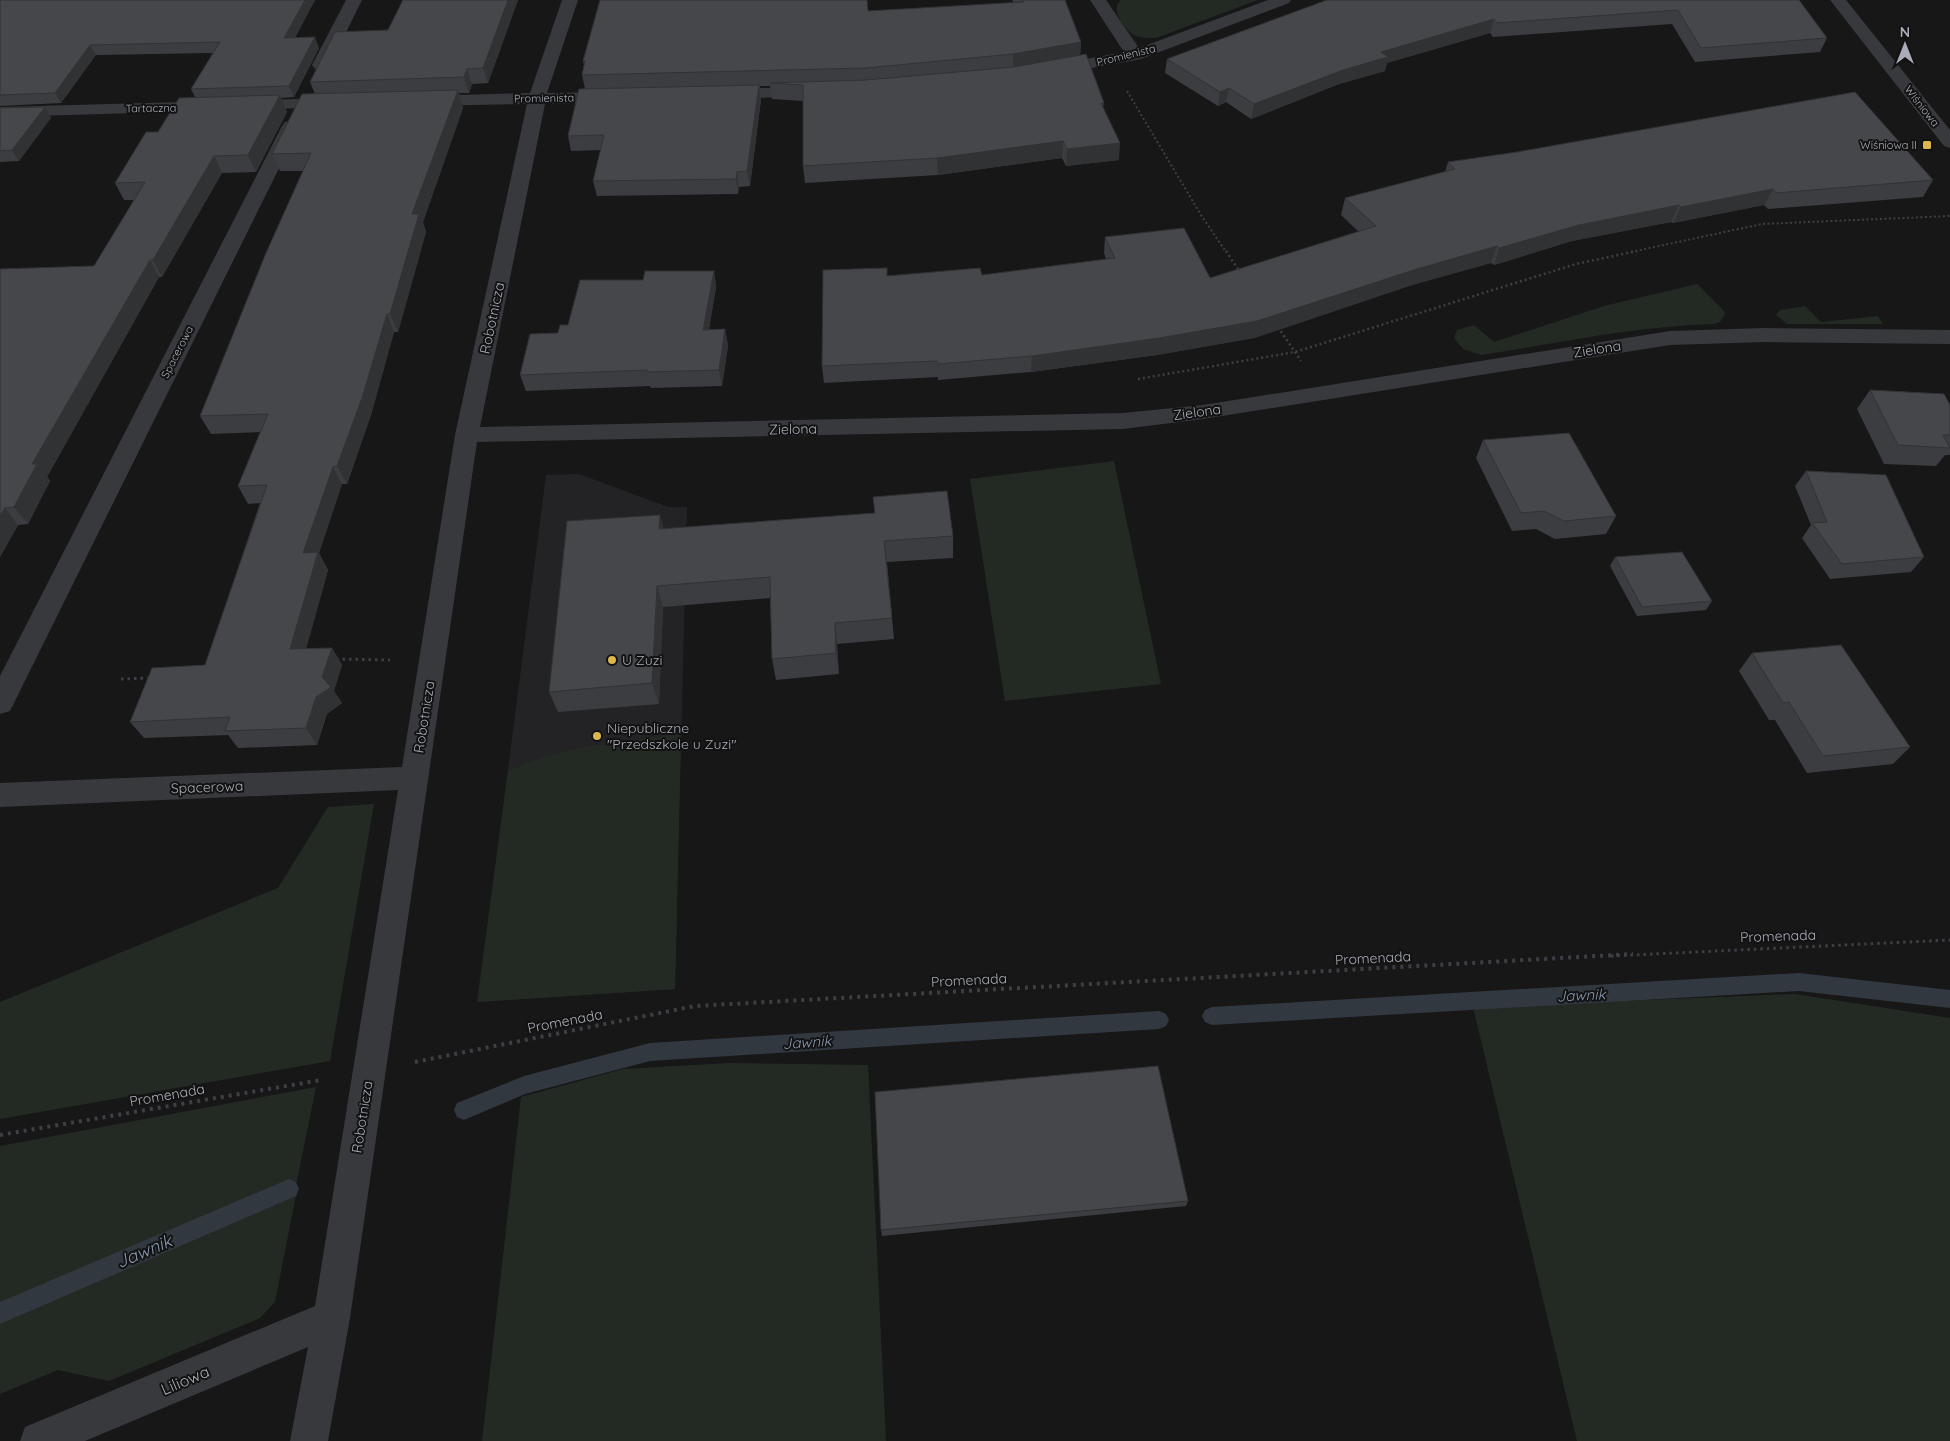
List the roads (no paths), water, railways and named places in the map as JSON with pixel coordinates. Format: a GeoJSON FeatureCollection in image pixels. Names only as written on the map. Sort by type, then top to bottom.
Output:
{"type":"FeatureCollection","features":[{"type":"Feature","properties":{"kind":"street","name":"Spacerowa"},"geometry":{"type":"LineString","coordinates":[[0,703],[354,0]]}},
{"type":"Feature","properties":{"kind":"street","name":"Robotnicza"},"geometry":{"type":"LineString","coordinates":[[310,1441],[332,1318],[467,435],[537,98],[570,0]]}},
{"type":"Feature","properties":{"kind":"street"},"geometry":{"type":"LineString","coordinates":[[1098,0],[1135,56]]}},
{"type":"Feature","properties":{"kind":"street","name":"Promienista"},"geometry":{"type":"LineString","coordinates":[[1037,72],[1135,56],[1283,0]]}},
{"type":"Feature","properties":{"kind":"street","name":"Wiśniowa"},"geometry":{"type":"LineString","coordinates":[[1838,0],[1950,142]]}},
{"type":"Feature","properties":{"kind":"street"},"geometry":{"type":"LineString","coordinates":[[309,90],[352,103]]}},
{"type":"Feature","properties":{"kind":"street","name":"Tartaczna"},"geometry":{"type":"LineString","coordinates":[[0,112],[309,90]]}},
{"type":"Feature","properties":{"kind":"street"},"geometry":{"type":"LineString","coordinates":[[708,95],[828,91]]}},
{"type":"Feature","properties":{"kind":"street","name":"Promienista"},"geometry":{"type":"LineString","coordinates":[[411,101],[631,96]]}},
{"type":"Feature","properties":{"kind":"street","name":"Zielona"},"geometry":{"type":"LineString","coordinates":[[467,435],[1123,421],[1203,412],[1670,338],[1765,335],[1950,338]]}},
{"type":"Feature","properties":{"kind":"street","name":"Zielona"},"geometry":{"type":"LineString","coordinates":[[1922,338],[1950,349]]}},
{"type":"Feature","properties":{"kind":"street","name":"Spacerowa"},"geometry":{"type":"LineString","coordinates":[[0,794],[414,778]]}},
{"type":"Feature","properties":{"kind":"street","name":"Liliowa"},"geometry":{"type":"LineString","coordinates":[[39,1441],[332,1318]]}},
{"type":"Feature","properties":{"kind":"waterway","name":"Jawnik"},"geometry":{"type":"LineString","coordinates":[[1212,1016],[1799,982],[1950,999]]}},
{"type":"Feature","properties":{"kind":"waterway","name":"Jawnik"},"geometry":{"type":"LineString","coordinates":[[464,1110],[524,1085],[650,1052],[1159,1020]]}},
{"type":"Feature","properties":{"kind":"waterway","name":"Jawnik"},"geometry":{"type":"LineString","coordinates":[[0,1313],[289,1189]]}},
{"type":"Feature","properties":{"kind":"place","name":"Wiśniowa II"},"geometry":{"type":"Point","coordinates":[1927,145]}},
{"type":"Feature","properties":{"kind":"place","name":"U Zuzi"},"geometry":{"type":"Point","coordinates":[612,660]}},
{"type":"Feature","properties":{"kind":"place","name":"Niepubliczne \"Przedszkole u Zuzi\""},"geometry":{"type":"Point","coordinates":[597,736]}}]}
